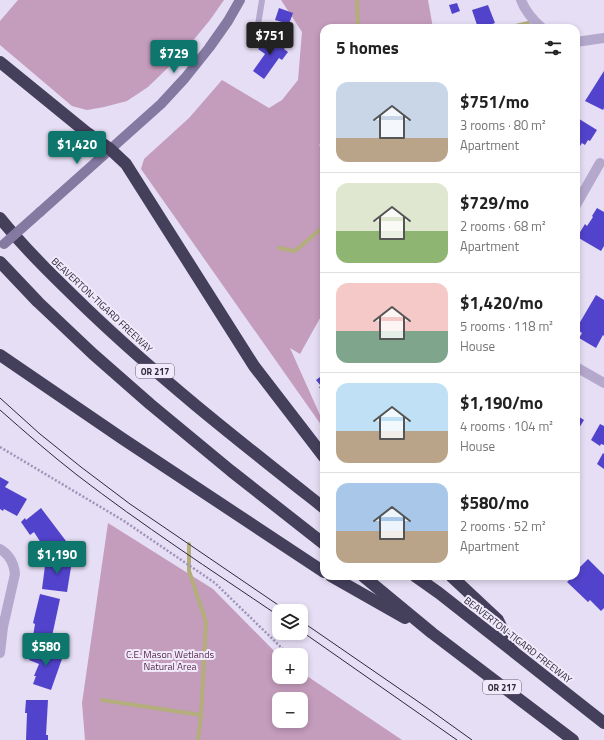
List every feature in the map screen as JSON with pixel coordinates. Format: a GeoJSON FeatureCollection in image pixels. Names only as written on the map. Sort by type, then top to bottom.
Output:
{"type":"FeatureCollection","features":[{"type":"Feature","properties":{"kind":"highway"},"geometry":{"type":"LineString","coordinates":[[0,62],[86,132],[110,149],[126,164],[254,366],[320,452]]}},
{"type":"Feature","properties":{"kind":"highway","name":"BEAVERTON-TIGARD FREEWAY"},"geometry":{"type":"LineString","coordinates":[[0,218],[16,238],[57,281],[121,341],[239,441],[320,505]]}},
{"type":"Feature","properties":{"kind":"highway","name":"OR 217"},"geometry":{"type":"LineString","coordinates":[[0,262],[38,302],[150,404],[320,541]]}},
{"type":"Feature","properties":{"kind":"highway"},"geometry":{"type":"LineString","coordinates":[[0,355],[123,439],[320,569]]}},
{"type":"Feature","properties":{"kind":"highway"},"geometry":{"type":"LineString","coordinates":[[338,580],[432,633]]}},
{"type":"Feature","properties":{"kind":"highway","name":"OR 217"},"geometry":{"type":"LineString","coordinates":[[368,580],[432,633],[573,740]]}},
{"type":"Feature","properties":{"kind":"highway","name":"BEAVERTON-TIGARD FREEWAY"},"geometry":{"type":"LineString","coordinates":[[421,580],[604,723]]}},
{"type":"Feature","properties":{"kind":"highway"},"geometry":{"type":"LineString","coordinates":[[455,580],[498,620],[514,652]]}},
{"type":"Feature","properties":{"kind":"main road"},"geometry":{"type":"LineString","coordinates":[[0,248],[161,104],[186,78],[209,48],[228,21],[240,0]]}},
{"type":"Feature","properties":{"kind":"street"},"geometry":{"type":"LineString","coordinates":[[521,0],[523,6],[538,24]]}},
{"type":"Feature","properties":{"kind":"street"},"geometry":{"type":"LineString","coordinates":[[580,41],[604,38]]}},
{"type":"Feature","properties":{"kind":"street"},"geometry":{"type":"LineString","coordinates":[[580,198],[600,164]]}},
{"type":"Feature","properties":{"kind":"street"},"geometry":{"type":"LineString","coordinates":[[580,369],[604,383]]}},
{"type":"Feature","properties":{"kind":"street"},"geometry":{"type":"LineString","coordinates":[[0,549],[12,560],[15,574],[3,627],[0,653]]}},
{"type":"Feature","properties":{"kind":"lane"},"geometry":{"type":"LineString","coordinates":[[257,31],[262,0]]}},
{"type":"Feature","properties":{"kind":"path"},"geometry":{"type":"LineString","coordinates":[[0,447],[124,521],[215,583],[282,648]]}},
{"type":"Feature","properties":{"kind":"green space"},"geometry":{"type":"Polygon","coordinates":[[[18,0],[224,0],[210,20],[182,54],[148,87],[127,101],[87,110],[72,106],[0,45],[0,21],[18,0]]]}},
{"type":"Feature","properties":{"kind":"green space"},"geometry":{"type":"Polygon","coordinates":[[[281,0],[428,0],[432,24],[320,24],[320,318],[300,354],[290,348],[320,415],[320,423],[141,169],[144,159],[189,118],[222,80],[269,108],[282,100],[298,80],[302,32],[281,0]]]}},
{"type":"Feature","properties":{"kind":"green space","name":"C.E. Mason Wetlands Natural Area"},"geometry":{"type":"Polygon","coordinates":[[[108,523],[213,589],[272,649],[272,684],[308,684],[308,677],[402,740],[85,740],[82,703],[108,523]]]}},
{"type":"Feature","properties":{"kind":"building"},"geometry":{"type":"Polygon","coordinates":[[[457,3],[460,11],[452,14],[449,5],[457,3]]]}},
{"type":"Feature","properties":{"kind":"building"},"geometry":{"type":"Polygon","coordinates":[[[488,5],[495,23],[477,24],[472,10],[488,5]]]}},
{"type":"Feature","properties":{"kind":"building"},"geometry":{"type":"Polygon","coordinates":[[[279,8],[293,13],[289,24],[275,20],[279,8]]]}},
{"type":"Feature","properties":{"kind":"building"},"geometry":{"type":"Polygon","coordinates":[[[267,37],[275,43],[278,38],[287,45],[284,49],[288,52],[282,60],[279,58],[264,79],[253,71],[265,54],[258,49],[267,37]]]}},
{"type":"Feature","properties":{"kind":"building"},"geometry":{"type":"Polygon","coordinates":[[[604,71],[604,108],[603,110],[585,101],[604,71]]]}},
{"type":"Feature","properties":{"kind":"building"},"geometry":{"type":"Polygon","coordinates":[[[580,119],[597,130],[590,141],[588,140],[585,145],[582,143],[580,146],[580,119]]]}},
{"type":"Feature","properties":{"kind":"building"},"geometry":{"type":"Polygon","coordinates":[[[597,208],[604,212],[604,246],[601,251],[580,239],[580,232],[585,224],[587,226],[593,217],[592,216],[597,208]]]}},
{"type":"Feature","properties":{"kind":"building"},"geometry":{"type":"Polygon","coordinates":[[[596,295],[604,300],[604,336],[603,335],[596,348],[580,339],[582,333],[580,332],[580,322],[596,295]]]}},
{"type":"Feature","properties":{"kind":"building"},"geometry":{"type":"Polygon","coordinates":[[[320,377],[320,385],[316,380],[320,377]]]}},
{"type":"Feature","properties":{"kind":"building"},"geometry":{"type":"Polygon","coordinates":[[[580,418],[584,420],[580,426],[580,418]]]}},
{"type":"Feature","properties":{"kind":"building"},"geometry":{"type":"Polygon","coordinates":[[[600,424],[604,426],[604,445],[601,444],[600,446],[591,440],[600,424]]]}},
{"type":"Feature","properties":{"kind":"building"},"geometry":{"type":"Polygon","coordinates":[[[603,453],[604,454],[604,469],[597,464],[603,453]]]}},
{"type":"Feature","properties":{"kind":"building"},"geometry":{"type":"Polygon","coordinates":[[[0,477],[9,482],[5,487],[27,499],[17,516],[4,509],[3,511],[0,509],[0,477]]]}},
{"type":"Feature","properties":{"kind":"building"},"geometry":{"type":"Polygon","coordinates":[[[41,508],[66,541],[51,552],[43,541],[41,543],[34,532],[30,535],[21,522],[25,518],[26,520],[41,508]]]}},
{"type":"Feature","properties":{"kind":"building"},"geometry":{"type":"Polygon","coordinates":[[[46,558],[72,561],[67,592],[42,589],[46,558]]]}},
{"type":"Feature","properties":{"kind":"building"},"geometry":{"type":"Polygon","coordinates":[[[588,559],[604,575],[604,608],[601,611],[590,600],[588,602],[567,582],[569,580],[580,580],[580,567],[588,559]]]}},
{"type":"Feature","properties":{"kind":"building"},"geometry":{"type":"Polygon","coordinates":[[[40,594],[60,599],[51,641],[33,636],[35,624],[33,623],[40,594]]]}},
{"type":"Feature","properties":{"kind":"building"},"geometry":{"type":"Polygon","coordinates":[[[34,645],[63,656],[51,690],[33,684],[36,676],[34,676],[39,664],[29,660],[34,645]]]}},
{"type":"Feature","properties":{"kind":"building"},"geometry":{"type":"Polygon","coordinates":[[[26,700],[48,700],[46,735],[48,735],[48,740],[26,740],[26,700]]]}},
{"type":"Feature","properties":{"kind":"waterway"},"geometry":{"type":"LineString","coordinates":[[357,0],[358,24]]}},
{"type":"Feature","properties":{"kind":"waterway"},"geometry":{"type":"LineString","coordinates":[[524,24],[528,23]]}},
{"type":"Feature","properties":{"kind":"waterway"},"geometry":{"type":"LineString","coordinates":[[279,248],[295,251],[320,230]]}},
{"type":"Feature","properties":{"kind":"waterway"},"geometry":{"type":"LineString","coordinates":[[189,544],[189,571],[206,622],[201,715],[198,740]]}},
{"type":"Feature","properties":{"kind":"waterway"},"geometry":{"type":"LineString","coordinates":[[102,700],[201,715]]}},
{"type":"Feature","properties":{"kind":"tram line"},"geometry":{"type":"LineString","coordinates":[[0,398],[40,434],[130,504],[277,604]]}},
{"type":"Feature","properties":{"kind":"tram line"},"geometry":{"type":"LineString","coordinates":[[0,410],[57,459],[126,512],[272,611]]}},
{"type":"Feature","properties":{"kind":"tram line"},"geometry":{"type":"LineString","coordinates":[[308,626],[472,740]]}},
{"type":"Feature","properties":{"kind":"tram line"},"geometry":{"type":"LineString","coordinates":[[308,636],[457,740]]}}]}
